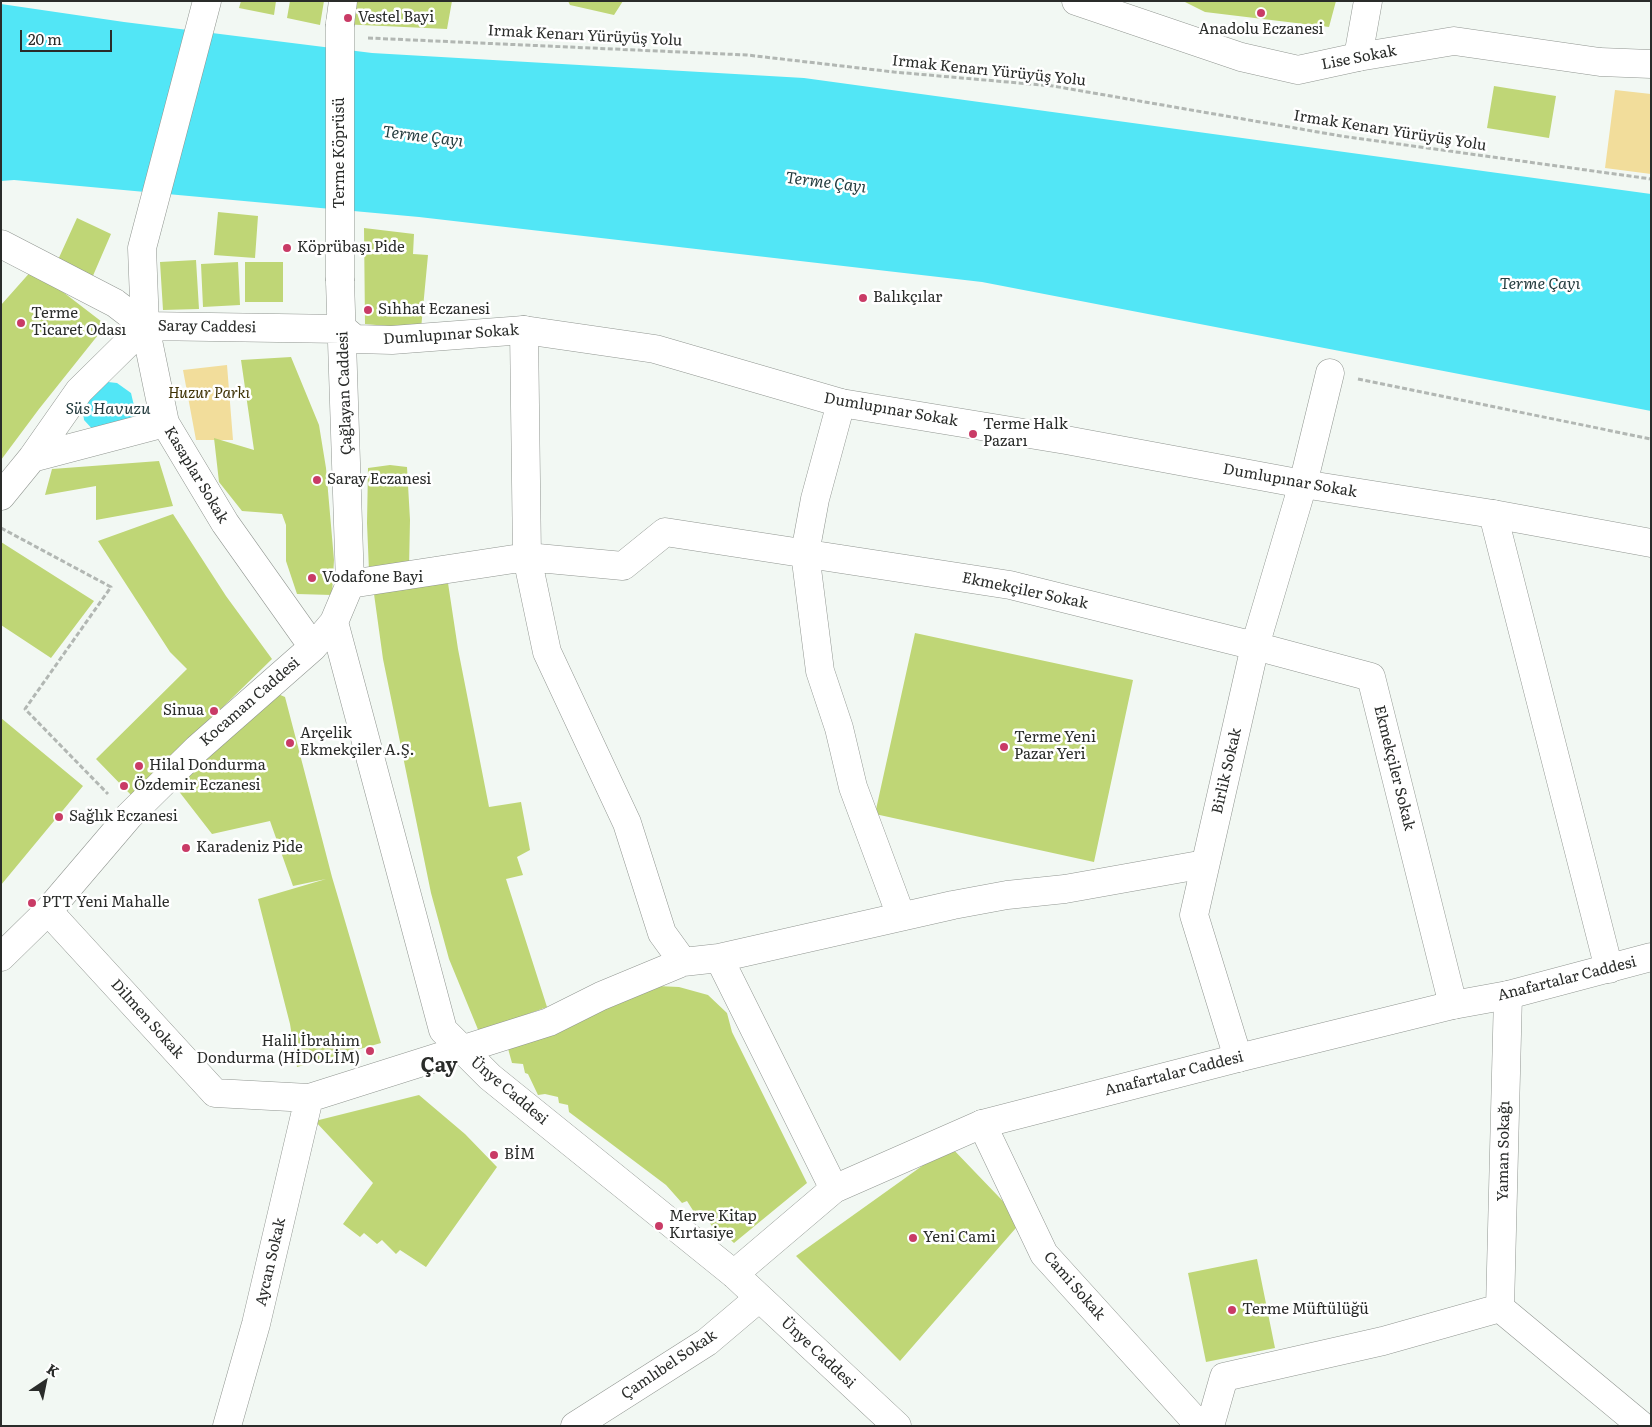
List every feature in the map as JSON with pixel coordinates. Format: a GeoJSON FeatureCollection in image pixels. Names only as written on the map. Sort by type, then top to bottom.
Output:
{"type":"FeatureCollection","features":[{"type":"Feature","properties":{"kind":"street","name":"Kasaplar Sokak"},"geometry":{"type":"LineString","coordinates":[[207,1],[142,248],[145,326],[164,423],[225,524],[313,647]]}},
{"type":"Feature","properties":{"kind":"street","name":"Lise Sokak"},"geometry":{"type":"LineString","coordinates":[[1076,1],[1241,57],[1298,70],[1358,57],[1454,41],[1600,62],[1651,64]]}},
{"type":"Feature","properties":{"kind":"street"},"geometry":{"type":"LineString","coordinates":[[1358,57],[1368,1]]}},
{"type":"Feature","properties":{"kind":"street","name":"Terme Köprüsü"},"geometry":{"type":"LineString","coordinates":[[340,281],[342,12]]}},
{"type":"Feature","properties":{"kind":"street"},"geometry":{"type":"LineString","coordinates":[[2,245],[115,303],[145,326]]}},
{"type":"Feature","properties":{"kind":"street","name":"Çağlayan Caddesi"},"geometry":{"type":"LineString","coordinates":[[334,622],[350,584],[340,281]]}},
{"type":"Feature","properties":{"kind":"street","name":"Saray Caddesi"},"geometry":{"type":"LineString","coordinates":[[1,496],[32,458],[79,391],[145,326],[343,329]]}},
{"type":"Feature","properties":{"kind":"street","name":"Dumlupınar Sokak"},"geometry":{"type":"LineString","coordinates":[[343,329],[355,339],[392,340],[524,330],[655,349],[841,403],[1066,440],[1302,484],[1493,514],[1651,543]]}},
{"type":"Feature","properties":{"kind":"street"},"geometry":{"type":"LineString","coordinates":[[524,330],[527,557],[547,652],[627,822],[662,934],[683,962]]}},
{"type":"Feature","properties":{"kind":"street","name":"Birlik Sokak"},"geometry":{"type":"LineString","coordinates":[[1238,1058],[1194,915],[1255,646],[1302,484],[1330,373]]}},
{"type":"Feature","properties":{"kind":"street"},"geometry":{"type":"LineString","coordinates":[[841,403],[815,499],[805,552],[820,671],[839,728],[853,787],[901,916]]}},
{"type":"Feature","properties":{"kind":"street"},"geometry":{"type":"LineString","coordinates":[[32,458],[164,423]]}},
{"type":"Feature","properties":{"kind":"street"},"geometry":{"type":"LineString","coordinates":[[1493,514],[1609,969]]}},
{"type":"Feature","properties":{"kind":"street","name":"Ekmekçiler Sokak"},"geometry":{"type":"LineString","coordinates":[[350,584],[527,557],[622,566],[665,532],[1010,585],[1372,677],[1454,1005]]}},
{"type":"Feature","properties":{"kind":"street","name":"Kocaman Caddesi"},"geometry":{"type":"LineString","coordinates":[[1,957],[48,911],[129,816],[197,749],[313,647],[334,622]]}},
{"type":"Feature","properties":{"kind":"street","name":"Ünye Caddesi"},"geometry":{"type":"LineString","coordinates":[[334,622],[443,1030],[490,1077],[734,1274],[897,1426]]}},
{"type":"Feature","properties":{"kind":"street","name":"Dilmen Sokak"},"geometry":{"type":"LineString","coordinates":[[48,911],[215,1094],[309,1098],[549,1022],[601,996],[683,962],[719,958],[901,916],[1007,895],[1064,889],[1205,864]]}},
{"type":"Feature","properties":{"kind":"street"},"geometry":{"type":"LineString","coordinates":[[719,958],[834,1189]]}},
{"type":"Feature","properties":{"kind":"street","name":"Anafartalar Caddesi"},"geometry":{"type":"LineString","coordinates":[[734,1274],[834,1189],[982,1124],[1238,1058],[1454,1005],[1508,995],[1651,958]]}},
{"type":"Feature","properties":{"kind":"street","name":"Yaman Sokağı"},"geometry":{"type":"LineString","coordinates":[[1500,1308],[1508,995]]}},
{"type":"Feature","properties":{"kind":"street","name":"Aycan Sokak"},"geometry":{"type":"LineString","coordinates":[[228,1426],[256,1324],[309,1098]]}},
{"type":"Feature","properties":{"kind":"street","name":"Cami Sokak"},"geometry":{"type":"LineString","coordinates":[[982,1124],[1044,1254],[1200,1426]]}},
{"type":"Feature","properties":{"kind":"street","name":"Çamlıbel Sokak"},"geometry":{"type":"LineString","coordinates":[[575,1426],[707,1342],[759,1298]]}},
{"type":"Feature","properties":{"kind":"street"},"geometry":{"type":"LineString","coordinates":[[1210,1426],[1224,1378],[1383,1341],[1500,1308],[1642,1426]]}},
{"type":"Feature","properties":{"kind":"path","name":"Irmak Kenarı Yürüyüş Yolu"},"geometry":{"type":"LineString","coordinates":[[342,12],[335,37],[747,55],[894,72],[1053,86],[1341,136],[1651,179]]}},
{"type":"Feature","properties":{"kind":"path"},"geometry":{"type":"LineString","coordinates":[[1330,373],[1651,439]]}},
{"type":"Feature","properties":{"kind":"path"},"geometry":{"type":"LineString","coordinates":[[1,528],[111,587],[25,709],[129,816]]}},
{"type":"Feature","properties":{"kind":"green space"},"geometry":{"type":"Polygon","coordinates":[[[1615,90],[1651,94],[1651,174],[1605,168],[1615,90]]]}},
{"type":"Feature","properties":{"kind":"green space","name":"Huzur Parkı"},"geometry":{"type":"Polygon","coordinates":[[[227,365],[233,440],[196,440],[183,370],[227,365]]]}},
{"type":"Feature","properties":{"kind":"water","name":"Terme Çayı"},"geometry":{"type":"Polygon","coordinates":[[[1,4],[124,22],[372,53],[804,78],[1651,194],[1651,411],[982,282],[419,217],[14,180],[1,181],[1,4]]]}},
{"type":"Feature","properties":{"kind":"water","name":"Süs Havuzu"},"geometry":{"type":"Polygon","coordinates":[[[108,382],[117,383],[131,393],[135,410],[133,419],[96,433],[84,420],[82,403],[108,382]]]}},
{"type":"Feature","properties":{"kind":"building"},"geometry":{"type":"Polygon","coordinates":[[[241,1],[276,1],[274,15],[239,8],[241,1]]]}},
{"type":"Feature","properties":{"kind":"building"},"geometry":{"type":"Polygon","coordinates":[[[290,1],[324,1],[320,25],[287,18],[290,1]]]}},
{"type":"Feature","properties":{"kind":"building"},"geometry":{"type":"Polygon","coordinates":[[[346,1],[452,1],[447,29],[340,24],[346,1]]]}},
{"type":"Feature","properties":{"kind":"building"},"geometry":{"type":"Polygon","coordinates":[[[568,1],[623,1],[614,15],[570,5],[568,1]]]}},
{"type":"Feature","properties":{"kind":"building"},"geometry":{"type":"Polygon","coordinates":[[[1183,1],[1336,1],[1329,27],[1205,12],[1183,1]]]}},
{"type":"Feature","properties":{"kind":"building"},"geometry":{"type":"Polygon","coordinates":[[[1494,86],[1556,96],[1549,138],[1487,128],[1494,86]]]}},
{"type":"Feature","properties":{"kind":"building"},"geometry":{"type":"Polygon","coordinates":[[[218,212],[258,216],[255,258],[214,255],[218,212]]]}},
{"type":"Feature","properties":{"kind":"building"},"geometry":{"type":"Polygon","coordinates":[[[77,218],[111,234],[92,278],[57,262],[77,218]]]}},
{"type":"Feature","properties":{"kind":"building"},"geometry":{"type":"Polygon","coordinates":[[[364,228],[414,234],[413,254],[428,255],[421,329],[365,324],[364,228]]]}},
{"type":"Feature","properties":{"kind":"building"},"geometry":{"type":"Polygon","coordinates":[[[196,260],[199,309],[163,310],[160,262],[196,260]]]}},
{"type":"Feature","properties":{"kind":"building"},"geometry":{"type":"Polygon","coordinates":[[[238,262],[240,305],[203,307],[201,264],[238,262]]]}},
{"type":"Feature","properties":{"kind":"building"},"geometry":{"type":"Polygon","coordinates":[[[245,262],[283,262],[283,302],[245,302],[245,262]]]}},
{"type":"Feature","properties":{"kind":"building"},"geometry":{"type":"Polygon","coordinates":[[[33,269],[106,325],[1,460],[1,305],[33,269]]]}},
{"type":"Feature","properties":{"kind":"building"},"geometry":{"type":"Polygon","coordinates":[[[291,357],[319,425],[326,468],[334,560],[332,595],[297,594],[286,561],[286,525],[282,514],[242,511],[219,482],[214,438],[254,450],[241,360],[291,357]]]}},
{"type":"Feature","properties":{"kind":"building"},"geometry":{"type":"Polygon","coordinates":[[[159,461],[173,506],[96,520],[96,486],[45,495],[52,469],[159,461]]]}},
{"type":"Feature","properties":{"kind":"building"},"geometry":{"type":"Polygon","coordinates":[[[390,465],[407,467],[410,520],[409,568],[369,571],[367,523],[368,468],[390,465]]]}},
{"type":"Feature","properties":{"kind":"building"},"geometry":{"type":"Polygon","coordinates":[[[173,514],[226,596],[272,659],[132,796],[96,759],[187,669],[170,652],[98,541],[173,514]]]}},
{"type":"Feature","properties":{"kind":"building"},"geometry":{"type":"Polygon","coordinates":[[[1,542],[94,601],[51,658],[1,625],[1,542]]]}},
{"type":"Feature","properties":{"kind":"building"},"geometry":{"type":"Polygon","coordinates":[[[448,583],[458,649],[489,807],[521,802],[530,850],[517,857],[523,875],[506,879],[547,1007],[479,1032],[449,959],[431,893],[383,659],[374,594],[448,583]]]}},
{"type":"Feature","properties":{"kind":"building","name":"Terme Yeni Pazar Yeri"},"geometry":{"type":"Polygon","coordinates":[[[915,633],[1133,680],[1094,862],[875,814],[915,633]]]}},
{"type":"Feature","properties":{"kind":"building"},"geometry":{"type":"Polygon","coordinates":[[[278,694],[285,697],[332,877],[381,1043],[297,1067],[290,1024],[258,899],[326,879],[293,886],[270,821],[212,834],[174,785],[278,694]]]}},
{"type":"Feature","properties":{"kind":"building"},"geometry":{"type":"Polygon","coordinates":[[[1,718],[83,786],[1,885],[1,718]]]}},
{"type":"Feature","properties":{"kind":"building"},"geometry":{"type":"Polygon","coordinates":[[[657,986],[679,987],[708,995],[727,1013],[732,1032],[807,1183],[734,1243],[723,1233],[718,1235],[701,1210],[694,1212],[687,1201],[682,1203],[666,1185],[569,1112],[568,1105],[559,1103],[558,1097],[545,1094],[538,1095],[528,1074],[525,1073],[523,1064],[512,1063],[507,1045],[657,986]]]}},
{"type":"Feature","properties":{"kind":"building"},"geometry":{"type":"Polygon","coordinates":[[[419,1095],[465,1134],[497,1167],[426,1267],[400,1250],[396,1254],[382,1240],[377,1244],[364,1233],[360,1237],[343,1224],[373,1183],[315,1121],[419,1095]]]}},
{"type":"Feature","properties":{"kind":"building","name":"Yeni Cami"},"geometry":{"type":"Polygon","coordinates":[[[950,1146],[1022,1221],[900,1361],[796,1256],[950,1146]]]}},
{"type":"Feature","properties":{"kind":"building","name":"Terme Müftülüğü"},"geometry":{"type":"Polygon","coordinates":[[[1257,1259],[1275,1348],[1206,1362],[1188,1273],[1257,1259]]]}},
{"type":"Feature","properties":{"kind":"place","name":"Anadolu Eczanesi"},"geometry":{"type":"Point","coordinates":[1261,13]}},
{"type":"Feature","properties":{"kind":"place","name":"Vestel Bayi"},"geometry":{"type":"Point","coordinates":[348,18]}},
{"type":"Feature","properties":{"kind":"place","name":"Köprübaşı Pide"},"geometry":{"type":"Point","coordinates":[287,248]}},
{"type":"Feature","properties":{"kind":"place","name":"Balıkçılar"},"geometry":{"type":"Point","coordinates":[863,298]}},
{"type":"Feature","properties":{"kind":"place","name":"Sıhhat Eczanesi"},"geometry":{"type":"Point","coordinates":[368,310]}},
{"type":"Feature","properties":{"kind":"place","name":"Terme Ticaret Odası"},"geometry":{"type":"Point","coordinates":[21,323]}},
{"type":"Feature","properties":{"kind":"place","name":"Terme Halk Pazarı"},"geometry":{"type":"Point","coordinates":[973,434]}},
{"type":"Feature","properties":{"kind":"place","name":"Saray Eczanesi"},"geometry":{"type":"Point","coordinates":[317,480]}},
{"type":"Feature","properties":{"kind":"place","name":"Vodafone Bayi"},"geometry":{"type":"Point","coordinates":[312,578]}},
{"type":"Feature","properties":{"kind":"place","name":"Sinua"},"geometry":{"type":"Point","coordinates":[214,711]}},
{"type":"Feature","properties":{"kind":"place","name":"Arçelik Ekmekçiler A.Ş."},"geometry":{"type":"Point","coordinates":[290,743]}},
{"type":"Feature","properties":{"kind":"place","name":"Terme Yeni Pazar Yeri"},"geometry":{"type":"Point","coordinates":[1004,747]}},
{"type":"Feature","properties":{"kind":"place","name":"Hilal Dondurma"},"geometry":{"type":"Point","coordinates":[139,766]}},
{"type":"Feature","properties":{"kind":"place","name":"Özdemir Eczanesi"},"geometry":{"type":"Point","coordinates":[124,786]}},
{"type":"Feature","properties":{"kind":"place","name":"Sağlık Eczanesi"},"geometry":{"type":"Point","coordinates":[59,817]}},
{"type":"Feature","properties":{"kind":"place","name":"Karadeniz Pide"},"geometry":{"type":"Point","coordinates":[186,848]}},
{"type":"Feature","properties":{"kind":"place","name":"PTT Yeni Mahalle"},"geometry":{"type":"Point","coordinates":[32,903]}},
{"type":"Feature","properties":{"kind":"place","name":"Halil İbrahim Dondurma (HİDOLİM)"},"geometry":{"type":"Point","coordinates":[370,1051]}},
{"type":"Feature","properties":{"kind":"place","name":"BİM"},"geometry":{"type":"Point","coordinates":[494,1155]}},
{"type":"Feature","properties":{"kind":"place","name":"Merve Kitap Kırtasiye"},"geometry":{"type":"Point","coordinates":[659,1226]}},
{"type":"Feature","properties":{"kind":"place","name":"Yeni Cami"},"geometry":{"type":"Point","coordinates":[913,1238]}},
{"type":"Feature","properties":{"kind":"place","name":"Terme Müftülüğü"},"geometry":{"type":"Point","coordinates":[1232,1310]}},
{"type":"Feature","properties":{"kind":"district","name":"Çay"},"geometry":{"type":"Point","coordinates":[439,1066]}}]}
